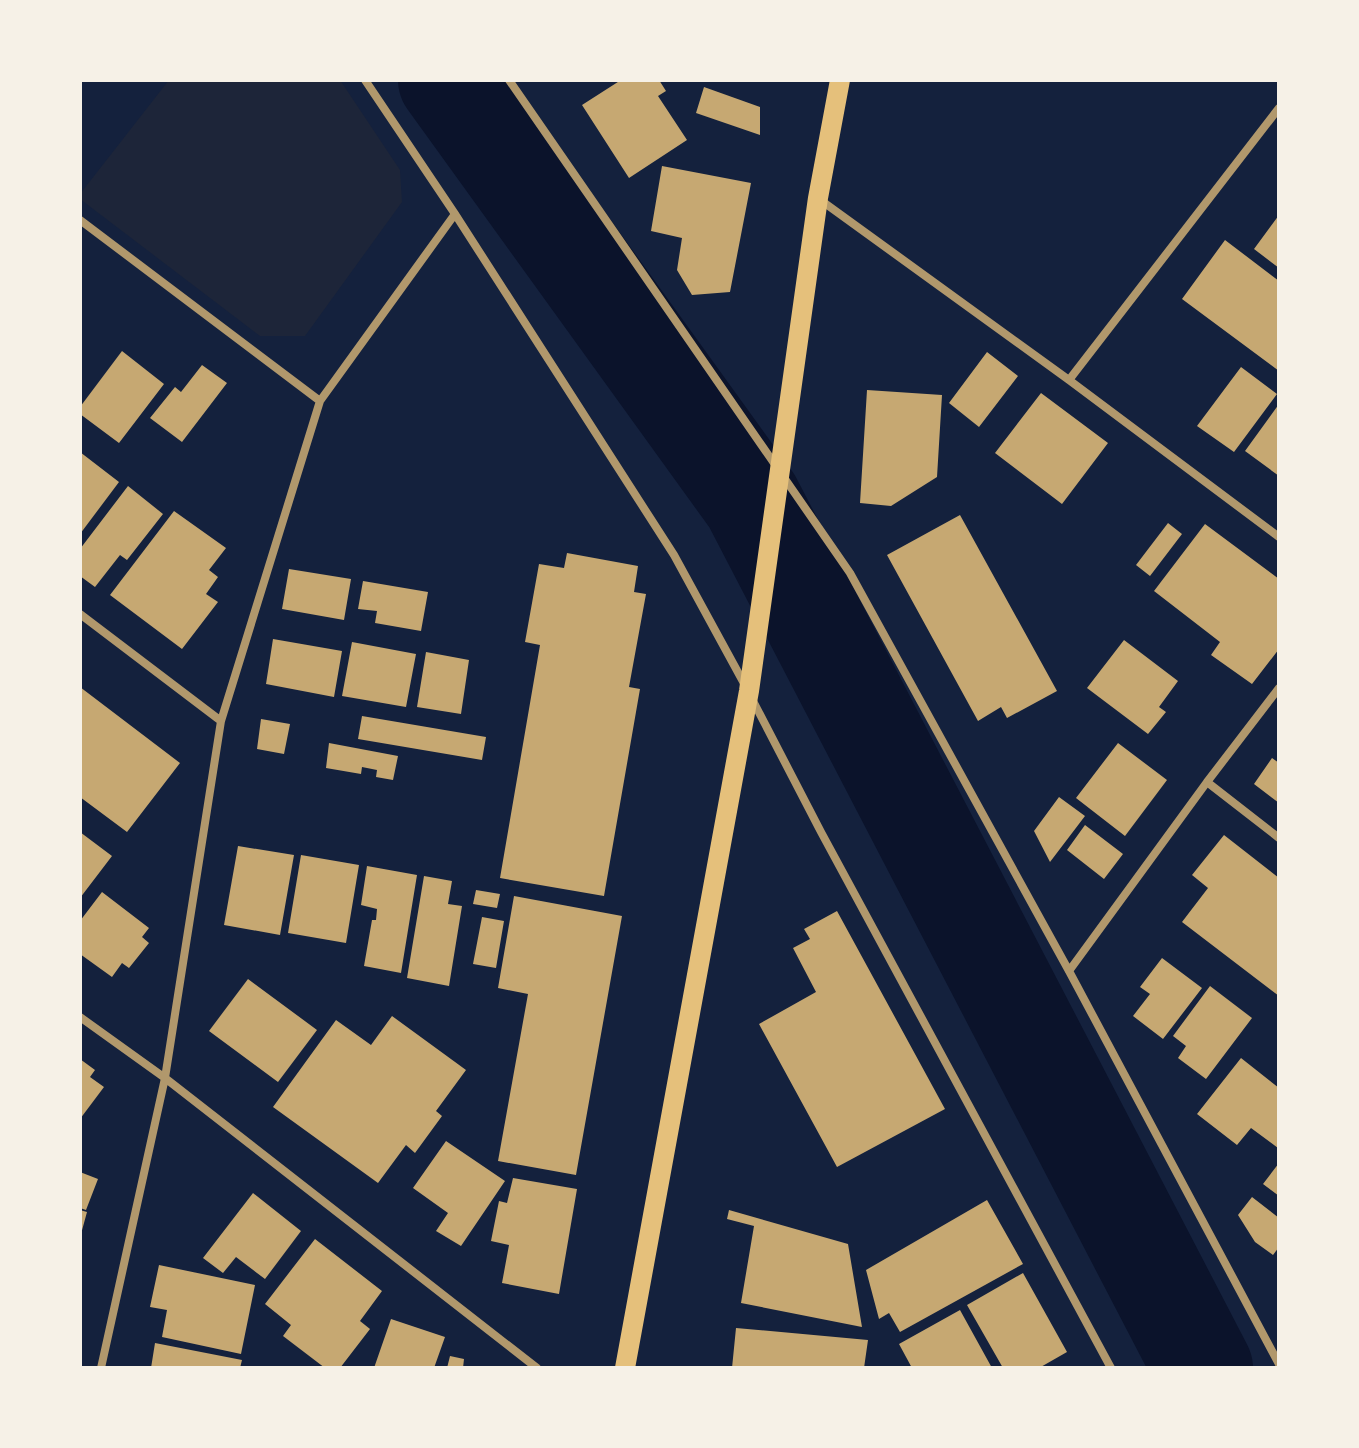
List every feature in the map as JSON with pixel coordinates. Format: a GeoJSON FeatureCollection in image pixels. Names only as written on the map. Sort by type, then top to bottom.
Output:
{"type":"FeatureCollection","features":[{"type":"Feature","properties":{"kind":"main road"},"geometry":{"type":"LineString","coordinates":[[625,1368],[749,691],[818,198],[840,80]]}},
{"type":"Feature","properties":{"kind":"street"},"geometry":{"type":"LineString","coordinates":[[365,80],[674,555],[1111,1368]]}},
{"type":"Feature","properties":{"kind":"street"},"geometry":{"type":"LineString","coordinates":[[509,80],[850,573],[1069,971],[1279,1364]]}},
{"type":"Feature","properties":{"kind":"street"},"geometry":{"type":"LineString","coordinates":[[1069,380],[1279,108]]}},
{"type":"Feature","properties":{"kind":"street"},"geometry":{"type":"LineString","coordinates":[[818,198],[1279,537]]}},
{"type":"Feature","properties":{"kind":"street"},"geometry":{"type":"LineString","coordinates":[[101,1368],[165,1078],[221,721],[320,401],[455,214]]}},
{"type":"Feature","properties":{"kind":"street"},"geometry":{"type":"LineString","coordinates":[[80,220],[320,401]]}},
{"type":"Feature","properties":{"kind":"street"},"geometry":{"type":"LineString","coordinates":[[80,614],[221,721]]}},
{"type":"Feature","properties":{"kind":"street"},"geometry":{"type":"LineString","coordinates":[[1069,971],[1279,688]]}},
{"type":"Feature","properties":{"kind":"street"},"geometry":{"type":"LineString","coordinates":[[1207,782],[1279,838]]}},
{"type":"Feature","properties":{"kind":"street"},"geometry":{"type":"LineString","coordinates":[[80,1017],[165,1078],[537,1368]]}},
{"type":"Feature","properties":{"kind":"shaded area"},"geometry":{"type":"Polygon","coordinates":[[[169,80],[340,80],[400,170],[402,202],[305,336],[260,336],[80,199],[80,194],[169,80]]]}},
{"type":"Feature","properties":{"kind":"building"},"geometry":{"type":"Polygon","coordinates":[[[621,80],[659,80],[666,91],[658,96],[687,140],[629,178],[582,105],[621,80]]]}},
{"type":"Feature","properties":{"kind":"building"},"geometry":{"type":"Polygon","coordinates":[[[704,87],[760,107],[760,135],[696,113],[704,87]]]}},
{"type":"Feature","properties":{"kind":"building"},"geometry":{"type":"Polygon","coordinates":[[[662,166],[751,183],[730,292],[692,295],[677,270],[682,238],[651,231],[662,166]]]}},
{"type":"Feature","properties":{"kind":"building"},"geometry":{"type":"Polygon","coordinates":[[[1279,215],[1279,268],[1254,249],[1279,215]]]}},
{"type":"Feature","properties":{"kind":"building"},"geometry":{"type":"Polygon","coordinates":[[[1225,240],[1279,281],[1279,371],[1182,299],[1225,240]]]}},
{"type":"Feature","properties":{"kind":"building"},"geometry":{"type":"Polygon","coordinates":[[[122,351],[164,384],[119,443],[80,414],[80,407],[122,351]]]}},
{"type":"Feature","properties":{"kind":"building"},"geometry":{"type":"Polygon","coordinates":[[[987,352],[1018,376],[979,427],[949,403],[987,352]]]}},
{"type":"Feature","properties":{"kind":"building"},"geometry":{"type":"Polygon","coordinates":[[[202,365],[227,383],[182,442],[150,418],[175,387],[181,392],[202,365]]]}},
{"type":"Feature","properties":{"kind":"building"},"geometry":{"type":"Polygon","coordinates":[[[1241,367],[1277,394],[1234,452],[1197,426],[1241,367]]]}},
{"type":"Feature","properties":{"kind":"building"},"geometry":{"type":"Polygon","coordinates":[[[867,390],[942,395],[937,477],[891,506],[860,503],[867,390]]]}},
{"type":"Feature","properties":{"kind":"building"},"geometry":{"type":"Polygon","coordinates":[[[1041,393],[1108,443],[1062,504],[995,453],[1041,393]]]}},
{"type":"Feature","properties":{"kind":"building"},"geometry":{"type":"Polygon","coordinates":[[[1279,404],[1279,476],[1245,451],[1279,404]]]}},
{"type":"Feature","properties":{"kind":"building"},"geometry":{"type":"Polygon","coordinates":[[[80,452],[119,482],[80,534],[80,452]]]}},
{"type":"Feature","properties":{"kind":"building"},"geometry":{"type":"Polygon","coordinates":[[[128,486],[163,514],[127,560],[120,555],[95,587],[80,576],[80,549],[128,486]]]}},
{"type":"Feature","properties":{"kind":"building"},"geometry":{"type":"Polygon","coordinates":[[[174,511],[226,548],[209,570],[218,577],[206,594],[218,602],[182,649],[110,595],[174,511]]]}},
{"type":"Feature","properties":{"kind":"building"},"geometry":{"type":"Polygon","coordinates":[[[960,515],[1057,691],[1007,718],[1001,707],[978,721],[887,555],[960,515]]]}},
{"type":"Feature","properties":{"kind":"building"},"geometry":{"type":"Polygon","coordinates":[[[1168,523],[1182,534],[1150,576],[1136,565],[1168,523]]]}},
{"type":"Feature","properties":{"kind":"building"},"geometry":{"type":"Polygon","coordinates":[[[1205,524],[1279,579],[1279,649],[1252,684],[1211,655],[1220,642],[1154,591],[1205,524]]]}},
{"type":"Feature","properties":{"kind":"building"},"geometry":{"type":"Polygon","coordinates":[[[567,553],[638,566],[634,592],[646,594],[629,687],[640,689],[604,896],[500,878],[540,645],[525,642],[539,564],[564,568],[567,553]]]}},
{"type":"Feature","properties":{"kind":"building"},"geometry":{"type":"Polygon","coordinates":[[[289,569],[351,579],[344,620],[282,609],[289,569]]]}},
{"type":"Feature","properties":{"kind":"building"},"geometry":{"type":"Polygon","coordinates":[[[363,581],[428,592],[421,631],[375,623],[377,611],[358,609],[363,581]]]}},
{"type":"Feature","properties":{"kind":"building"},"geometry":{"type":"Polygon","coordinates":[[[273,639],[342,651],[334,697],[266,684],[273,639]]]}},
{"type":"Feature","properties":{"kind":"building"},"geometry":{"type":"Polygon","coordinates":[[[1124,640],[1178,681],[1159,707],[1166,712],[1148,734],[1087,688],[1124,640]]]}},
{"type":"Feature","properties":{"kind":"building"},"geometry":{"type":"Polygon","coordinates":[[[352,642],[416,654],[406,707],[342,696],[352,642]]]}},
{"type":"Feature","properties":{"kind":"building"},"geometry":{"type":"Polygon","coordinates":[[[426,652],[469,660],[461,714],[417,707],[426,652]]]}},
{"type":"Feature","properties":{"kind":"building"},"geometry":{"type":"Polygon","coordinates":[[[80,687],[180,763],[127,832],[80,797],[80,687]]]}},
{"type":"Feature","properties":{"kind":"building"},"geometry":{"type":"Polygon","coordinates":[[[362,716],[486,737],[482,760],[358,739],[362,716]]]}},
{"type":"Feature","properties":{"kind":"building"},"geometry":{"type":"Polygon","coordinates":[[[261,719],[290,724],[284,754],[257,749],[261,719]]]}},
{"type":"Feature","properties":{"kind":"building"},"geometry":{"type":"Polygon","coordinates":[[[329,743],[398,756],[393,780],[376,777],[377,770],[362,767],[361,774],[326,768],[329,743]]]}},
{"type":"Feature","properties":{"kind":"building"},"geometry":{"type":"Polygon","coordinates":[[[1118,743],[1167,780],[1125,836],[1076,798],[1118,743]]]}},
{"type":"Feature","properties":{"kind":"building"},"geometry":{"type":"Polygon","coordinates":[[[1272,758],[1279,763],[1279,803],[1254,784],[1272,758]]]}},
{"type":"Feature","properties":{"kind":"building"},"geometry":{"type":"Polygon","coordinates":[[[1059,797],[1085,816],[1050,862],[1034,831],[1059,797]]]}},
{"type":"Feature","properties":{"kind":"building"},"geometry":{"type":"Polygon","coordinates":[[[1085,825],[1123,854],[1104,879],[1067,850],[1085,825]]]}},
{"type":"Feature","properties":{"kind":"building"},"geometry":{"type":"Polygon","coordinates":[[[80,832],[112,856],[80,898],[80,832]]]}},
{"type":"Feature","properties":{"kind":"building"},"geometry":{"type":"Polygon","coordinates":[[[1224,835],[1279,878],[1279,996],[1182,922],[1208,888],[1192,875],[1224,835]]]}},
{"type":"Feature","properties":{"kind":"building"},"geometry":{"type":"Polygon","coordinates":[[[238,846],[294,855],[280,935],[224,925],[238,846]]]}},
{"type":"Feature","properties":{"kind":"building"},"geometry":{"type":"Polygon","coordinates":[[[301,855],[359,865],[346,943],[288,933],[301,855]]]}},
{"type":"Feature","properties":{"kind":"building"},"geometry":{"type":"Polygon","coordinates":[[[367,866],[417,875],[401,973],[364,966],[372,920],[376,920],[377,909],[361,905],[367,866]]]}},
{"type":"Feature","properties":{"kind":"building"},"geometry":{"type":"Polygon","coordinates":[[[424,876],[452,881],[448,904],[462,906],[449,986],[407,978],[424,876]]]}},
{"type":"Feature","properties":{"kind":"building"},"geometry":{"type":"Polygon","coordinates":[[[476,890],[500,894],[497,908],[473,904],[476,890]]]}},
{"type":"Feature","properties":{"kind":"building"},"geometry":{"type":"Polygon","coordinates":[[[102,892],[149,928],[142,937],[149,943],[129,968],[122,963],[112,977],[80,954],[80,921],[102,892]]]}},
{"type":"Feature","properties":{"kind":"building"},"geometry":{"type":"Polygon","coordinates":[[[514,896],[622,916],[576,1175],[498,1161],[528,994],[498,988],[514,896]]]}},
{"type":"Feature","properties":{"kind":"building"},"geometry":{"type":"Polygon","coordinates":[[[837,911],[945,1109],[837,1167],[759,1024],[816,992],[793,948],[810,939],[804,929],[837,911]]]}},
{"type":"Feature","properties":{"kind":"building"},"geometry":{"type":"Polygon","coordinates":[[[482,917],[504,921],[496,968],[473,964],[482,917]]]}},
{"type":"Feature","properties":{"kind":"building"},"geometry":{"type":"Polygon","coordinates":[[[1162,958],[1202,988],[1163,1039],[1133,1016],[1150,994],[1140,987],[1162,958]]]}},
{"type":"Feature","properties":{"kind":"building"},"geometry":{"type":"Polygon","coordinates":[[[248,979],[317,1030],[278,1082],[209,1031],[248,979]]]}},
{"type":"Feature","properties":{"kind":"building"},"geometry":{"type":"Polygon","coordinates":[[[1210,986],[1252,1018],[1206,1079],[1178,1058],[1186,1046],[1173,1036],[1210,986]]]}},
{"type":"Feature","properties":{"kind":"building"},"geometry":{"type":"Polygon","coordinates":[[[392,1016],[466,1070],[436,1111],[442,1116],[415,1153],[406,1145],[378,1183],[273,1107],[336,1020],[371,1045],[392,1016]]]}},
{"type":"Feature","properties":{"kind":"building"},"geometry":{"type":"Polygon","coordinates":[[[1241,1058],[1279,1088],[1278,1148],[1251,1128],[1237,1145],[1197,1114],[1241,1058]]]}},
{"type":"Feature","properties":{"kind":"building"},"geometry":{"type":"Polygon","coordinates":[[[80,1059],[95,1070],[90,1077],[104,1087],[80,1119],[80,1059]]]}},
{"type":"Feature","properties":{"kind":"building"},"geometry":{"type":"Polygon","coordinates":[[[446,1141],[505,1181],[461,1246],[436,1231],[448,1213],[413,1188],[446,1141]]]}},
{"type":"Feature","properties":{"kind":"building"},"geometry":{"type":"Polygon","coordinates":[[[1279,1163],[1279,1196],[1263,1184],[1279,1163]]]}},
{"type":"Feature","properties":{"kind":"building"},"geometry":{"type":"Polygon","coordinates":[[[80,1172],[98,1179],[86,1210],[80,1208],[80,1172]]]}},
{"type":"Feature","properties":{"kind":"building"},"geometry":{"type":"Polygon","coordinates":[[[513,1178],[577,1189],[559,1294],[502,1283],[509,1245],[491,1241],[499,1201],[507,1203],[513,1178]]]}},
{"type":"Feature","properties":{"kind":"building"},"geometry":{"type":"Polygon","coordinates":[[[253,1193],[301,1231],[265,1279],[236,1257],[223,1273],[203,1258],[253,1193]]]}},
{"type":"Feature","properties":{"kind":"building"},"geometry":{"type":"Polygon","coordinates":[[[1252,1197],[1279,1218],[1279,1247],[1273,1255],[1255,1242],[1238,1215],[1252,1197]]]}},
{"type":"Feature","properties":{"kind":"building"},"geometry":{"type":"Polygon","coordinates":[[[987,1200],[1023,1264],[900,1332],[889,1313],[879,1319],[866,1270],[987,1200]]]}},
{"type":"Feature","properties":{"kind":"building"},"geometry":{"type":"Polygon","coordinates":[[[80,1210],[87,1212],[81,1234],[80,1234],[80,1210]]]}},
{"type":"Feature","properties":{"kind":"building"},"geometry":{"type":"Polygon","coordinates":[[[729,1210],[848,1244],[862,1327],[741,1303],[754,1226],[727,1219],[729,1210]]]}},
{"type":"Feature","properties":{"kind":"building"},"geometry":{"type":"Polygon","coordinates":[[[315,1239],[382,1291],[360,1321],[370,1329],[340,1368],[325,1368],[283,1336],[291,1325],[265,1304],[315,1239]]]}},
{"type":"Feature","properties":{"kind":"building"},"geometry":{"type":"Polygon","coordinates":[[[159,1265],[255,1285],[241,1354],[162,1337],[167,1310],[150,1307],[159,1265]]]}},
{"type":"Feature","properties":{"kind":"building"},"geometry":{"type":"Polygon","coordinates":[[[1023,1273],[1067,1352],[1039,1368],[1003,1368],[967,1305],[1023,1273]]]}},
{"type":"Feature","properties":{"kind":"building"},"geometry":{"type":"Polygon","coordinates":[[[960,1310],[992,1368],[912,1368],[899,1344],[960,1310]]]}},
{"type":"Feature","properties":{"kind":"building"},"geometry":{"type":"Polygon","coordinates":[[[391,1319],[445,1337],[434,1368],[374,1368],[391,1319]]]}},
{"type":"Feature","properties":{"kind":"building"},"geometry":{"type":"Polygon","coordinates":[[[736,1328],[868,1340],[864,1368],[732,1368],[736,1328]]]}},
{"type":"Feature","properties":{"kind":"building"},"geometry":{"type":"Polygon","coordinates":[[[155,1343],[242,1360],[240,1368],[151,1368],[155,1343]]]}},
{"type":"Feature","properties":{"kind":"building"},"geometry":{"type":"Polygon","coordinates":[[[450,1356],[464,1359],[463,1368],[447,1368],[450,1356]]]}},
{"type":"Feature","properties":{"kind":"waterway"},"geometry":{"type":"LineString","coordinates":[[448,80],[752,501],[1203,1368]]}}]}
